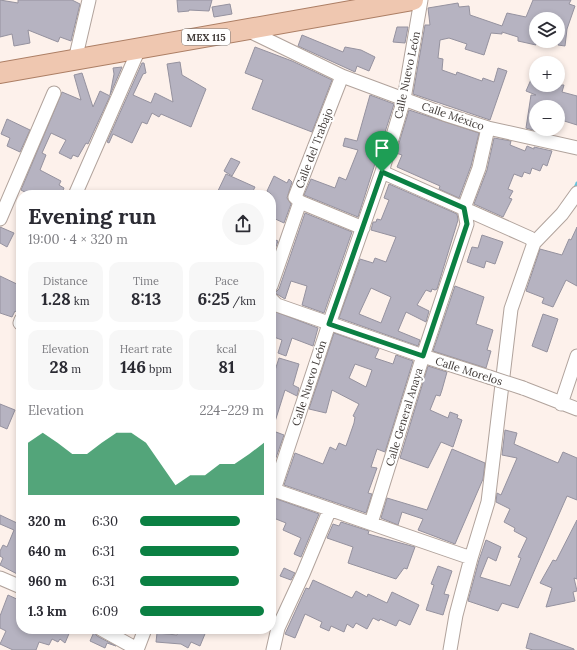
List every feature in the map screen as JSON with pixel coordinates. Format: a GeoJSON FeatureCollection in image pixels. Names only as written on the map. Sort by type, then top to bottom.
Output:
{"type":"FeatureCollection","features":[{"type":"Feature","properties":{"kind":"main road","name":"MEX 115"},"geometry":{"type":"LineString","coordinates":[[0,73],[413,0]]}},
{"type":"Feature","properties":{"kind":"street"},"geometry":{"type":"LineString","coordinates":[[74,60],[89,0]]}},
{"type":"Feature","properties":{"kind":"street","name":"Calle Nuevo León"},"geometry":{"type":"LineString","coordinates":[[276,480],[382,172],[404,99],[421,0]]}},
{"type":"Feature","properties":{"kind":"street","name":"Calle México"},"geometry":{"type":"LineString","coordinates":[[247,30],[342,76],[404,99],[488,128],[577,148]]}},
{"type":"Feature","properties":{"kind":"street"},"geometry":{"type":"LineString","coordinates":[[77,190],[139,49]]}},
{"type":"Feature","properties":{"kind":"street","name":"Calle del Trabajo"},"geometry":{"type":"LineString","coordinates":[[276,272],[300,202],[295,197],[298,185],[342,76]]}},
{"type":"Feature","properties":{"kind":"street"},"geometry":{"type":"LineString","coordinates":[[0,219],[54,93]]}},
{"type":"Feature","properties":{"kind":"street","name":"Calle General Anaya"},"geometry":{"type":"LineString","coordinates":[[371,523],[423,356],[467,224],[464,208],[479,168],[488,128]]}},
{"type":"Feature","properties":{"kind":"street"},"geometry":{"type":"LineString","coordinates":[[382,172],[530,238],[534,243]]}},
{"type":"Feature","properties":{"kind":"street"},"geometry":{"type":"LineString","coordinates":[[450,650],[456,615],[488,502],[504,372],[505,347],[511,309],[534,243],[562,214],[577,193]]}},
{"type":"Feature","properties":{"kind":"street"},"geometry":{"type":"LineString","coordinates":[[300,202],[363,228]]}},
{"type":"Feature","properties":{"kind":"street","name":"Calle Morelos"},"geometry":{"type":"LineString","coordinates":[[276,304],[423,356],[523,388],[577,409]]}},
{"type":"Feature","properties":{"kind":"street"},"geometry":{"type":"LineString","coordinates":[[561,404],[577,356]]}},
{"type":"Feature","properties":{"kind":"street"},"geometry":{"type":"LineString","coordinates":[[276,490],[471,558]]}},
{"type":"Feature","properties":{"kind":"street"},"geometry":{"type":"LineString","coordinates":[[273,650],[278,628],[303,574],[330,509]]}},
{"type":"Feature","properties":{"kind":"street"},"geometry":{"type":"LineString","coordinates":[[0,578],[16,584]]}},
{"type":"Feature","properties":{"kind":"street"},"geometry":{"type":"LineString","coordinates":[[110,634],[137,650],[143,634]]}},
{"type":"Feature","properties":{"kind":"building"},"geometry":{"type":"Polygon","coordinates":[[[0,0],[18,3],[18,0],[72,0],[80,4],[71,41],[60,37],[58,42],[28,30],[30,43],[14,46],[12,34],[0,37],[0,0]]]}},
{"type":"Feature","properties":{"kind":"building"},"geometry":{"type":"Polygon","coordinates":[[[177,0],[212,0],[209,11],[189,10],[178,12],[177,0]]]}},
{"type":"Feature","properties":{"kind":"building"},"geometry":{"type":"Polygon","coordinates":[[[533,0],[571,0],[569,4],[575,6],[567,29],[565,46],[565,12],[529,12],[529,43],[518,41],[518,37],[502,32],[502,34],[491,33],[484,55],[465,49],[467,44],[449,38],[440,40],[438,58],[443,59],[442,70],[456,75],[457,72],[482,81],[483,78],[494,82],[498,68],[507,71],[490,120],[413,94],[425,25],[430,25],[428,8],[458,3],[459,7],[469,6],[470,15],[502,26],[507,13],[526,17],[533,0]]]}},
{"type":"Feature","properties":{"kind":"building"},"geometry":{"type":"Polygon","coordinates":[[[230,4],[232,14],[214,17],[212,7],[230,4]]]}},
{"type":"Feature","properties":{"kind":"building"},"geometry":{"type":"Polygon","coordinates":[[[397,27],[408,27],[405,43],[393,42],[397,27]]]}},
{"type":"Feature","properties":{"kind":"building"},"geometry":{"type":"Polygon","coordinates":[[[302,35],[343,52],[345,47],[361,50],[375,57],[369,71],[357,66],[355,72],[298,46],[302,35]]]}},
{"type":"Feature","properties":{"kind":"building"},"geometry":{"type":"Polygon","coordinates":[[[255,47],[292,61],[332,80],[312,132],[252,109],[263,80],[245,73],[255,47]]]}},
{"type":"Feature","properties":{"kind":"building"},"geometry":{"type":"Polygon","coordinates":[[[180,62],[182,75],[206,89],[191,127],[161,114],[159,117],[152,113],[147,124],[142,122],[132,143],[113,134],[109,143],[107,142],[142,63],[144,63],[146,73],[143,74],[133,95],[151,103],[155,93],[173,102],[167,64],[180,62]]]}},
{"type":"Feature","properties":{"kind":"building"},"geometry":{"type":"Polygon","coordinates":[[[122,67],[110,95],[114,74],[113,68],[122,67]]]}},
{"type":"Feature","properties":{"kind":"building"},"geometry":{"type":"Polygon","coordinates":[[[82,73],[93,107],[100,91],[110,96],[88,144],[86,143],[78,157],[73,155],[71,159],[59,153],[66,140],[51,133],[42,153],[46,155],[40,170],[61,181],[59,185],[64,188],[63,190],[21,190],[62,92],[81,100],[74,75],[82,73]]]}},
{"type":"Feature","properties":{"kind":"building"},"geometry":{"type":"Polygon","coordinates":[[[529,84],[529,92],[562,92],[577,96],[577,125],[565,121],[565,100],[530,100],[531,95],[536,95],[526,91],[529,84]]]}},
{"type":"Feature","properties":{"kind":"building"},"geometry":{"type":"Polygon","coordinates":[[[370,95],[394,104],[358,217],[304,195],[311,179],[335,188],[339,177],[346,180],[358,150],[343,146],[345,138],[357,141],[370,95]]]}},
{"type":"Feature","properties":{"kind":"building"},"geometry":{"type":"Polygon","coordinates":[[[529,108],[529,129],[526,128],[529,108]]]}},
{"type":"Feature","properties":{"kind":"building"},"geometry":{"type":"Polygon","coordinates":[[[409,110],[479,133],[471,166],[459,198],[439,189],[440,186],[397,167],[402,155],[396,153],[409,110]]]}},
{"type":"Feature","properties":{"kind":"building"},"geometry":{"type":"Polygon","coordinates":[[[7,119],[30,130],[20,152],[7,146],[10,138],[1,134],[7,119]]]}},
{"type":"Feature","properties":{"kind":"building"},"geometry":{"type":"Polygon","coordinates":[[[494,138],[511,141],[510,145],[525,151],[527,146],[534,149],[534,147],[552,151],[547,166],[543,164],[540,171],[532,168],[530,174],[524,172],[522,177],[514,174],[508,189],[513,191],[509,198],[512,199],[503,217],[474,204],[487,170],[494,138]]]}},
{"type":"Feature","properties":{"kind":"building"},"geometry":{"type":"Polygon","coordinates":[[[231,158],[240,162],[232,176],[224,171],[231,158]]]}},
{"type":"Feature","properties":{"kind":"building"},"geometry":{"type":"Polygon","coordinates":[[[226,174],[255,187],[254,190],[218,190],[226,174]]]}},
{"type":"Feature","properties":{"kind":"building"},"geometry":{"type":"Polygon","coordinates":[[[274,176],[287,183],[289,179],[292,182],[287,198],[291,204],[284,223],[276,219],[276,190],[267,190],[274,176]]]}},
{"type":"Feature","properties":{"kind":"building"},"geometry":{"type":"Polygon","coordinates":[[[389,184],[457,214],[458,220],[437,289],[432,289],[431,292],[426,290],[417,305],[429,311],[426,322],[406,312],[398,331],[420,340],[418,346],[339,318],[360,259],[373,263],[375,258],[386,262],[396,237],[371,230],[373,222],[376,222],[377,219],[381,220],[389,200],[384,198],[389,184]],[[371,288],[359,314],[381,323],[391,297],[371,288]]]}},
{"type":"Feature","properties":{"kind":"building"},"geometry":{"type":"Polygon","coordinates":[[[305,213],[352,232],[324,313],[302,305],[307,286],[291,281],[285,299],[276,294],[279,289],[305,213]]]}},
{"type":"Feature","properties":{"kind":"building"},"geometry":{"type":"Polygon","coordinates":[[[0,227],[14,233],[7,247],[0,243],[0,227]]]}},
{"type":"Feature","properties":{"kind":"building"},"geometry":{"type":"Polygon","coordinates":[[[577,227],[577,286],[566,280],[553,307],[542,303],[544,298],[526,291],[540,249],[562,255],[569,239],[571,240],[577,227]]]}},
{"type":"Feature","properties":{"kind":"building"},"geometry":{"type":"Polygon","coordinates":[[[482,235],[503,242],[495,264],[486,261],[484,268],[467,262],[472,247],[478,248],[482,235]]]}},
{"type":"Feature","properties":{"kind":"building"},"geometry":{"type":"Polygon","coordinates":[[[0,276],[16,284],[16,312],[15,311],[12,317],[0,313],[0,276]]]}},
{"type":"Feature","properties":{"kind":"building"},"geometry":{"type":"Polygon","coordinates":[[[455,286],[484,297],[476,324],[493,330],[487,350],[491,351],[486,368],[433,351],[455,286]]]}},
{"type":"Feature","properties":{"kind":"building"},"geometry":{"type":"Polygon","coordinates":[[[276,312],[318,328],[313,346],[292,338],[286,356],[278,353],[282,340],[276,338],[276,312]]]}},
{"type":"Feature","properties":{"kind":"building"},"geometry":{"type":"Polygon","coordinates":[[[543,314],[558,319],[547,352],[532,346],[543,314]]]}},
{"type":"Feature","properties":{"kind":"building"},"geometry":{"type":"Polygon","coordinates":[[[334,333],[379,349],[375,358],[393,364],[396,355],[413,361],[385,452],[377,449],[371,467],[377,468],[368,493],[372,494],[366,513],[284,485],[295,453],[323,464],[330,447],[336,450],[339,443],[346,446],[354,423],[355,417],[353,416],[359,404],[332,390],[326,413],[309,409],[334,333]],[[355,364],[349,378],[366,387],[372,370],[355,364]]]}},
{"type":"Feature","properties":{"kind":"building"},"geometry":{"type":"Polygon","coordinates":[[[279,358],[299,364],[293,385],[299,388],[297,396],[285,390],[276,418],[276,367],[279,358]]]}},
{"type":"Feature","properties":{"kind":"building"},"geometry":{"type":"Polygon","coordinates":[[[428,366],[447,372],[440,396],[436,395],[430,410],[448,418],[450,412],[458,415],[457,418],[462,420],[453,447],[441,442],[428,468],[400,458],[428,366]]]}},
{"type":"Feature","properties":{"kind":"building"},"geometry":{"type":"Polygon","coordinates":[[[0,404],[15,410],[7,429],[0,426],[0,404]]]}},
{"type":"Feature","properties":{"kind":"building"},"geometry":{"type":"Polygon","coordinates":[[[505,430],[517,433],[514,444],[558,463],[563,452],[577,458],[577,500],[567,496],[518,608],[502,603],[498,611],[468,601],[486,540],[501,547],[496,561],[488,557],[480,577],[510,586],[521,558],[518,557],[527,538],[514,531],[515,528],[504,522],[510,509],[496,502],[497,493],[501,495],[517,458],[502,455],[505,430]]]}},
{"type":"Feature","properties":{"kind":"building"},"geometry":{"type":"Polygon","coordinates":[[[276,432],[284,435],[276,458],[276,432]]]}},
{"type":"Feature","properties":{"kind":"building"},"geometry":{"type":"Polygon","coordinates":[[[452,449],[485,463],[483,479],[455,544],[418,530],[423,519],[402,512],[398,525],[381,518],[387,498],[427,510],[452,449]]]}},
{"type":"Feature","properties":{"kind":"building"},"geometry":{"type":"Polygon","coordinates":[[[276,499],[319,514],[301,557],[294,554],[301,538],[283,530],[286,523],[276,519],[276,499]]]}},
{"type":"Feature","properties":{"kind":"building"},"geometry":{"type":"Polygon","coordinates":[[[0,515],[16,523],[16,573],[0,565],[3,558],[0,556],[0,551],[3,545],[7,547],[14,530],[0,524],[0,515]]]}},
{"type":"Feature","properties":{"kind":"building"},"geometry":{"type":"Polygon","coordinates":[[[577,520],[577,579],[574,578],[577,591],[573,592],[575,601],[546,607],[552,588],[540,583],[553,560],[556,561],[577,520]]]}},
{"type":"Feature","properties":{"kind":"building"},"geometry":{"type":"Polygon","coordinates":[[[341,522],[369,531],[368,534],[415,547],[407,569],[404,568],[396,579],[348,563],[353,547],[327,538],[333,524],[339,526],[341,522]]]}},
{"type":"Feature","properties":{"kind":"building"},"geometry":{"type":"Polygon","coordinates":[[[438,566],[452,571],[444,594],[449,595],[443,615],[426,610],[434,585],[431,584],[438,566]]]}},
{"type":"Feature","properties":{"kind":"building"},"geometry":{"type":"Polygon","coordinates":[[[284,568],[295,573],[291,580],[280,576],[284,568]]]}},
{"type":"Feature","properties":{"kind":"building"},"geometry":{"type":"Polygon","coordinates":[[[313,580],[352,598],[356,591],[367,597],[368,594],[387,603],[392,592],[419,605],[410,625],[399,620],[396,626],[380,619],[379,621],[373,618],[367,629],[356,623],[353,628],[347,624],[344,632],[331,626],[329,631],[320,627],[322,622],[305,614],[295,638],[285,634],[306,588],[309,589],[313,580]]]}},
{"type":"Feature","properties":{"kind":"building"},"geometry":{"type":"Polygon","coordinates":[[[8,595],[16,599],[16,634],[69,634],[65,643],[60,639],[58,642],[52,639],[49,645],[39,642],[36,650],[13,650],[0,644],[6,631],[0,628],[0,616],[8,595]]]}},
{"type":"Feature","properties":{"kind":"building"},"geometry":{"type":"Polygon","coordinates":[[[530,633],[574,650],[533,650],[526,648],[530,633]]]}},
{"type":"Feature","properties":{"kind":"building"},"geometry":{"type":"Polygon","coordinates":[[[93,634],[96,634],[116,646],[107,643],[105,648],[90,641],[93,634]]]}},
{"type":"Feature","properties":{"kind":"building"},"geometry":{"type":"Polygon","coordinates":[[[157,634],[205,634],[200,646],[191,642],[188,648],[181,644],[156,642],[157,634]]]}},
{"type":"Feature","properties":{"kind":"waterway"},"geometry":{"type":"LineString","coordinates":[[574,190],[577,183]]}},
{"type":"Feature","properties":{"kind":"route"},"geometry":{"type":"LineString","coordinates":[[382,172],[464,208],[467,224],[423,356],[329,324],[382,172]]}}]}
